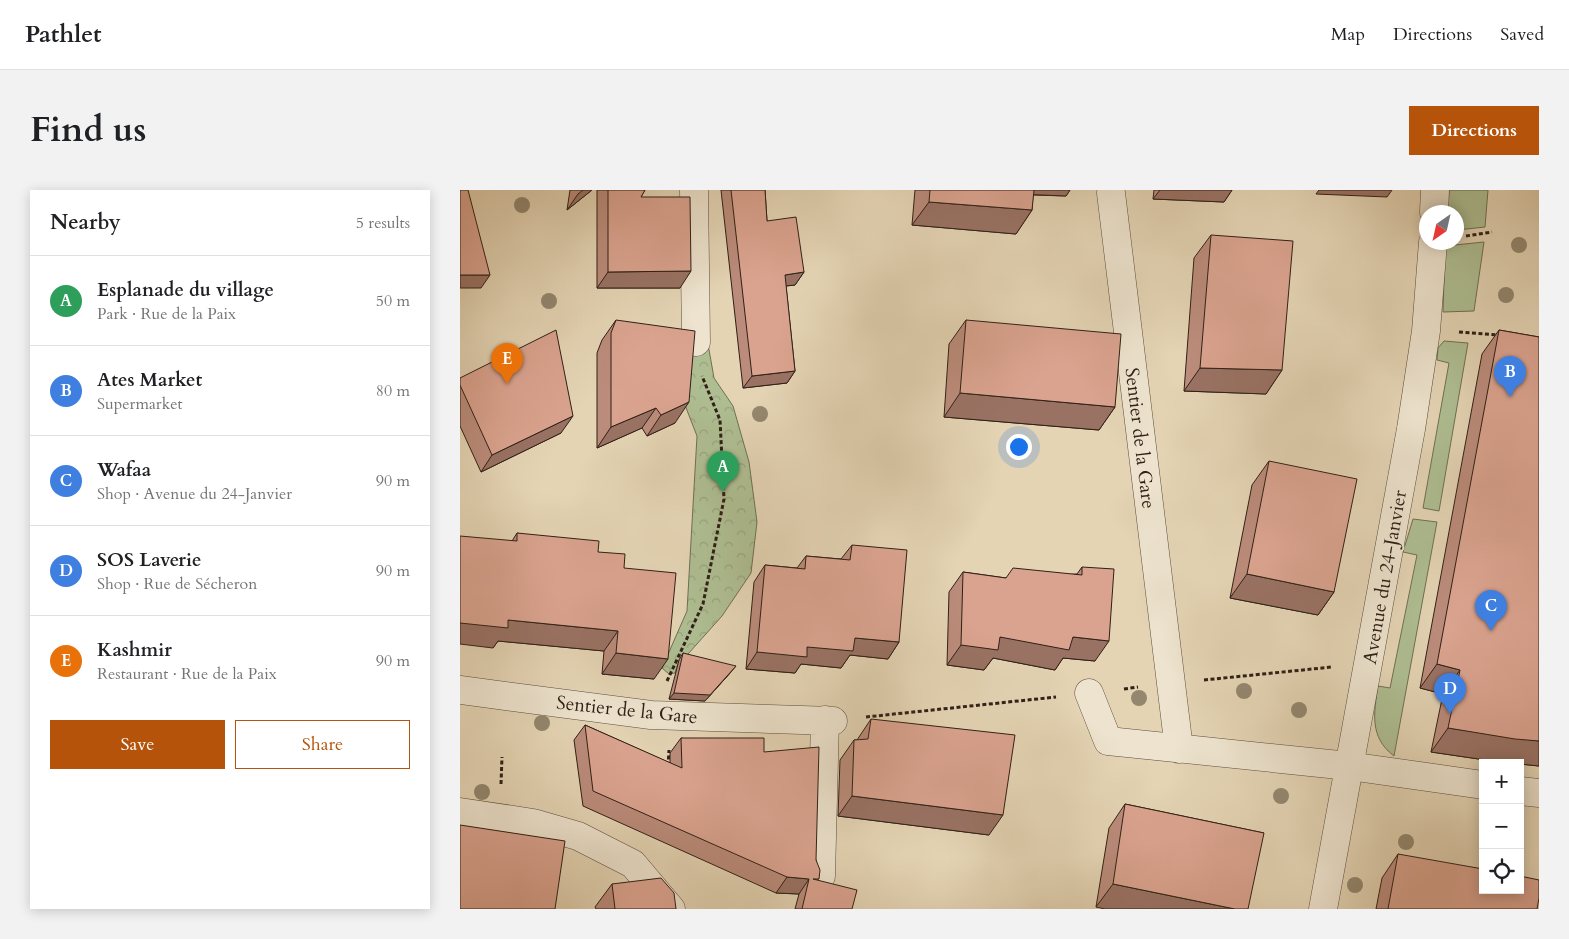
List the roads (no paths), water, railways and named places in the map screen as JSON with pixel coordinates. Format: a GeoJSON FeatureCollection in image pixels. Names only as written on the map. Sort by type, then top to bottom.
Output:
{"type":"FeatureCollection","features":[{"type":"Feature","properties":{"kind":"street"},"geometry":{"type":"LineString","coordinates":[[694,190],[696,342]]}},
{"type":"Feature","properties":{"kind":"street"},"geometry":{"type":"LineString","coordinates":[[1434,205],[1435,190]]}},
{"type":"Feature","properties":{"kind":"street","name":"Sentier de la Gare"},"geometry":{"type":"LineString","coordinates":[[1111,192],[1179,749]]}},
{"type":"Feature","properties":{"kind":"street","name":"Avenue du 24-Janvier"},"geometry":{"type":"LineString","coordinates":[[1323,909],[1411,430],[1426,331],[1431,250]]}},
{"type":"Feature","properties":{"kind":"street","name":"Sentier de la Gare"},"geometry":{"type":"LineString","coordinates":[[460,690],[661,716],[829,721],[821,876]]}},
{"type":"Feature","properties":{"kind":"street"},"geometry":{"type":"LineString","coordinates":[[1089,693],[1108,741],[1350,766],[1479,784]]}},
{"type":"Feature","properties":{"kind":"street"},"geometry":{"type":"LineString","coordinates":[[1524,791],[1539,793]]}},
{"type":"Feature","properties":{"kind":"street"},"geometry":{"type":"LineString","coordinates":[[460,812],[533,823],[578,836],[633,864],[672,909]]}},
{"type":"Feature","properties":{"kind":"place","name":"Kashmir"},"geometry":{"type":"Point","coordinates":[507,384]}},
{"type":"Feature","properties":{"kind":"place","name":"Ates Market"},"geometry":{"type":"Point","coordinates":[1510,397]}},
{"type":"Feature","properties":{"kind":"place","name":"Esplanade du village"},"geometry":{"type":"Point","coordinates":[723,492]}},
{"type":"Feature","properties":{"kind":"place","name":"Wafaa"},"geometry":{"type":"Point","coordinates":[1491,631]}},
{"type":"Feature","properties":{"kind":"place","name":"SOS Laverie"},"geometry":{"type":"Point","coordinates":[1450,714]}}]}
